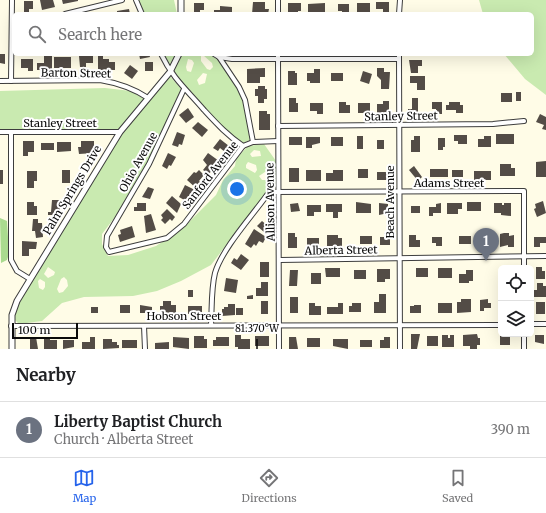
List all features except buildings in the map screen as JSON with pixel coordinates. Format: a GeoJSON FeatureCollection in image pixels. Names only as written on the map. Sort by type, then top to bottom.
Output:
{"type":"FeatureCollection","features":[{"type":"Feature","properties":{"kind":"street"},"geometry":{"type":"LineString","coordinates":[[12,0],[12,12]]}},
{"type":"Feature","properties":{"kind":"street"},"geometry":{"type":"LineString","coordinates":[[73,12],[122,0]]}},
{"type":"Feature","properties":{"kind":"street"},"geometry":{"type":"LineString","coordinates":[[136,0],[141,12]]}},
{"type":"Feature","properties":{"kind":"street"},"geometry":{"type":"LineString","coordinates":[[181,0],[181,12]]}},
{"type":"Feature","properties":{"kind":"street"},"geometry":{"type":"LineString","coordinates":[[278,0],[278,12]]}},
{"type":"Feature","properties":{"kind":"street"},"geometry":{"type":"LineString","coordinates":[[399,12],[400,0]]}},
{"type":"Feature","properties":{"kind":"street"},"geometry":{"type":"LineString","coordinates":[[11,81],[12,54]]}},
{"type":"Feature","properties":{"kind":"street"},"geometry":{"type":"LineString","coordinates":[[162,56],[170,72],[184,89],[217,126],[242,146]]}},
{"type":"Feature","properties":{"kind":"street","name":"Palm Springs Drive"},"geometry":{"type":"LineString","coordinates":[[12,349],[14,307],[120,132],[170,72],[178,56]]}},
{"type":"Feature","properties":{"kind":"street"},"geometry":{"type":"LineString","coordinates":[[218,57],[232,59],[278,56],[399,59]]}},
{"type":"Feature","properties":{"kind":"street","name":"Allison Avenue"},"geometry":{"type":"LineString","coordinates":[[278,56],[278,192],[280,260],[279,349]]}},
{"type":"Feature","properties":{"kind":"street","name":"Sanford Avenue"},"geometry":{"type":"LineString","coordinates":[[105,243],[107,250],[112,253],[167,238],[184,224],[242,146],[253,142],[245,100],[239,86],[218,57]]}},
{"type":"Feature","properties":{"kind":"street","name":"Beach Avenue"},"geometry":{"type":"LineString","coordinates":[[399,59],[400,349]]}},
{"type":"Feature","properties":{"kind":"street","name":"Barton Street"},"geometry":{"type":"LineString","coordinates":[[0,81],[100,80],[115,82],[135,90],[148,98]]}},
{"type":"Feature","properties":{"kind":"street","name":"Ohio Avenue"},"geometry":{"type":"LineString","coordinates":[[105,243],[107,236],[149,164],[184,89]]}},
{"type":"Feature","properties":{"kind":"street","name":"Stanley Street"},"geometry":{"type":"LineString","coordinates":[[278,126],[493,124],[524,121]]}},
{"type":"Feature","properties":{"kind":"street","name":"Stanley Street"},"geometry":{"type":"LineString","coordinates":[[0,132],[120,132]]}},
{"type":"Feature","properties":{"kind":"street"},"geometry":{"type":"LineString","coordinates":[[11,132],[11,260],[17,271],[30,279]]}},
{"type":"Feature","properties":{"kind":"street"},"geometry":{"type":"LineString","coordinates":[[253,142],[278,141]]}},
{"type":"Feature","properties":{"kind":"street","name":"Adams Street"},"geometry":{"type":"LineString","coordinates":[[278,192],[524,191],[524,256]]}},
{"type":"Feature","properties":{"kind":"street"},"geometry":{"type":"LineString","coordinates":[[211,325],[214,280],[222,258],[267,195],[271,192],[278,192]]}},
{"type":"Feature","properties":{"kind":"street"},"geometry":{"type":"LineString","coordinates":[[524,256],[524,265]]}},
{"type":"Feature","properties":{"kind":"street","name":"Alberta Street"},"geometry":{"type":"LineString","coordinates":[[280,260],[546,256]]}},
{"type":"Feature","properties":{"kind":"street","name":"Hobson Street"},"geometry":{"type":"LineString","coordinates":[[12,326],[498,324]]}},
{"type":"Feature","properties":{"kind":"street"},"geometry":{"type":"LineString","coordinates":[[534,324],[546,324]]}},
{"type":"Feature","properties":{"kind":"street"},"geometry":{"type":"LineString","coordinates":[[144,326],[145,349]]}},
{"type":"Feature","properties":{"kind":"street"},"geometry":{"type":"LineString","coordinates":[[524,337],[524,349]]}},
{"type":"Feature","properties":{"kind":"green space"},"geometry":{"type":"Polygon","coordinates":[[[138,0],[174,0],[177,12],[144,12],[138,0]]]}},
{"type":"Feature","properties":{"kind":"green space"},"geometry":{"type":"Polygon","coordinates":[[[479,0],[546,0],[546,95],[525,79],[506,56],[534,56],[534,12],[482,12],[479,0]]]}},
{"type":"Feature","properties":{"kind":"green space"},"geometry":{"type":"Polygon","coordinates":[[[165,56],[175,56],[170,67],[165,56]]]}},
{"type":"Feature","properties":{"kind":"green space"},"geometry":{"type":"Polygon","coordinates":[[[180,56],[201,56],[201,61],[207,69],[210,70],[213,67],[212,63],[204,56],[212,56],[217,59],[237,88],[243,101],[250,140],[243,143],[218,124],[173,72],[180,56]],[[188,59],[186,67],[187,71],[191,72],[194,63],[192,60],[188,59]],[[203,73],[197,80],[199,85],[205,83],[207,74],[203,73]]]}},
{"type":"Feature","properties":{"kind":"green space"},"geometry":{"type":"Polygon","coordinates":[[[170,76],[181,89],[147,163],[115,217],[102,234],[102,244],[108,256],[128,255],[156,246],[182,229],[216,195],[223,180],[235,166],[236,159],[248,146],[264,144],[276,161],[276,185],[265,194],[211,265],[181,281],[157,291],[133,296],[84,297],[62,303],[42,321],[19,324],[14,319],[19,302],[121,135],[170,76]],[[254,150],[250,154],[252,157],[261,156],[260,151],[254,150]],[[248,162],[246,168],[255,173],[257,170],[256,165],[248,162]],[[265,172],[259,176],[262,180],[266,180],[269,177],[268,173],[265,172]],[[48,267],[44,274],[48,278],[54,275],[55,272],[48,267]],[[64,277],[61,279],[57,289],[59,293],[63,292],[68,286],[67,280],[64,277]],[[40,279],[38,281],[39,288],[43,290],[45,287],[45,282],[40,279]]]}},
{"type":"Feature","properties":{"kind":"green space"},"geometry":{"type":"Polygon","coordinates":[[[105,88],[131,91],[144,99],[119,130],[0,129],[0,91],[105,88]]]}},
{"type":"Feature","properties":{"kind":"green space"},"geometry":{"type":"Polygon","coordinates":[[[0,218],[7,221],[9,254],[7,260],[1,263],[0,218]]]}},
{"type":"Feature","properties":{"kind":"place","name":"Liberty Baptist Church"},"geometry":{"type":"Point","coordinates":[486,261]}}]}
